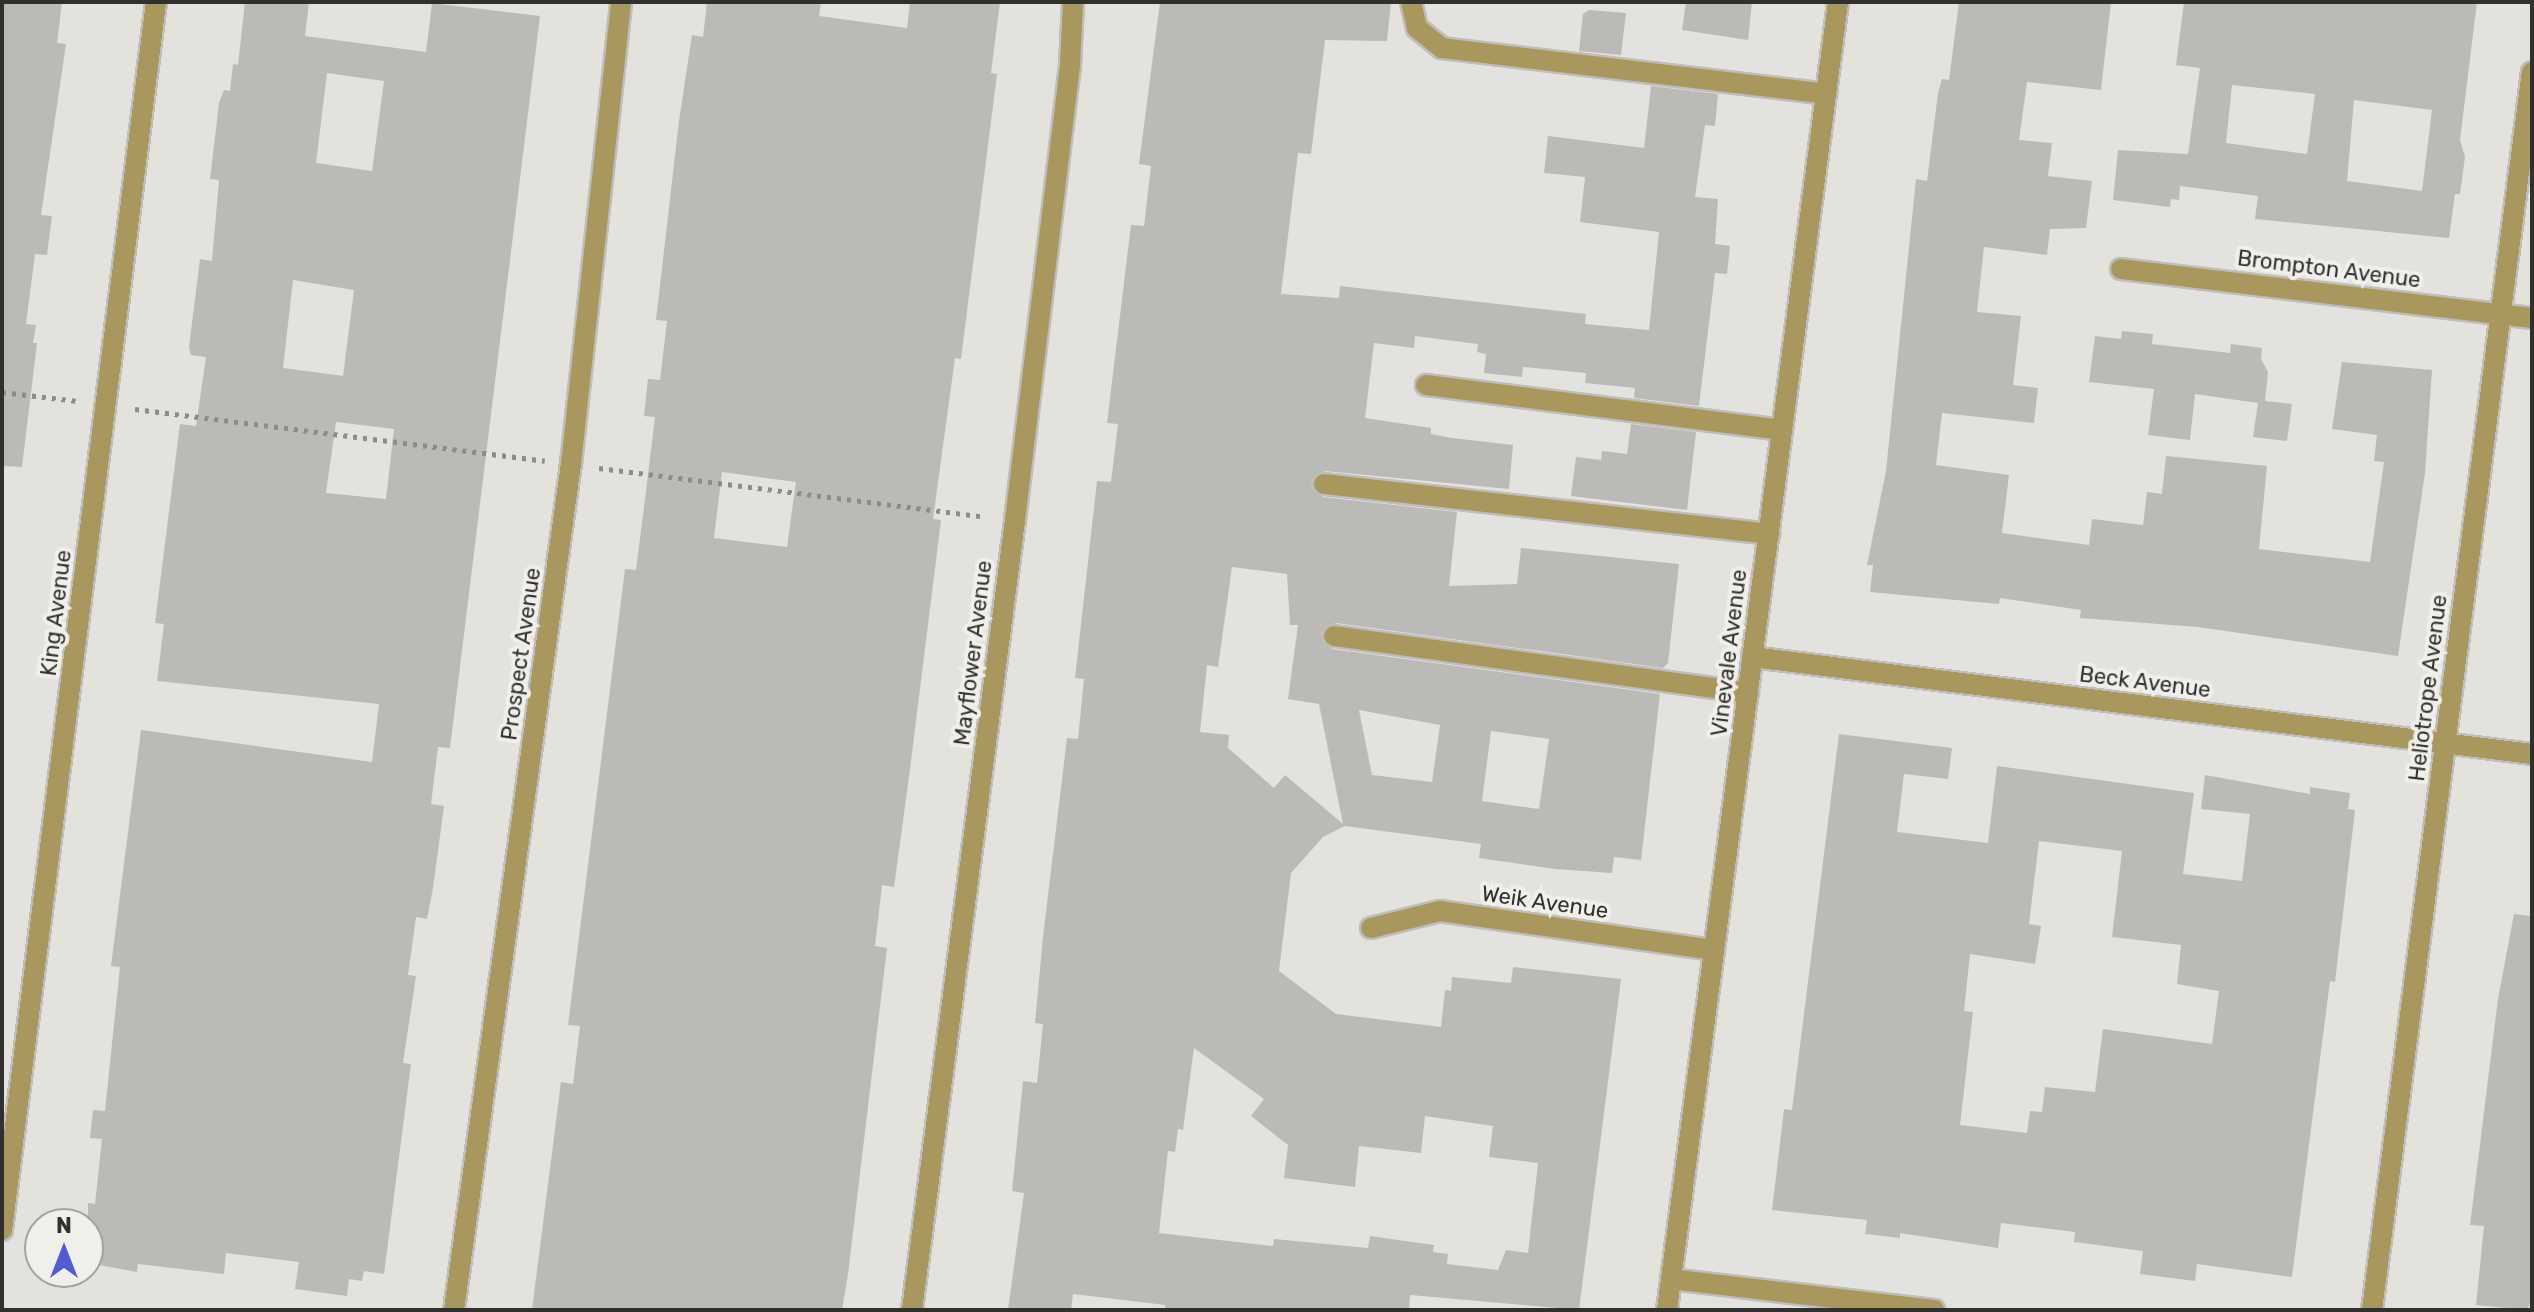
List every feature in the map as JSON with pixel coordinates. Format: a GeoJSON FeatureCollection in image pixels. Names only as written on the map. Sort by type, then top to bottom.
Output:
{"type":"FeatureCollection","features":[{"type":"Feature","properties":{"kind":"street","name":"King Avenue"},"geometry":{"type":"LineString","coordinates":[[2,1230],[156,2]]}},
{"type":"Feature","properties":{"kind":"street","name":"Prospect Avenue"},"geometry":{"type":"LineString","coordinates":[[454,1310],[571,464],[621,2]]}},
{"type":"Feature","properties":{"kind":"street","name":"Mayflower Avenue"},"geometry":{"type":"LineString","coordinates":[[912,1310],[1015,520],[1070,66],[1073,2]]}},
{"type":"Feature","properties":{"kind":"street"},"geometry":{"type":"LineString","coordinates":[[1411,2],[1417,28],[1442,48],[1826,94]]}},
{"type":"Feature","properties":{"kind":"street","name":"Vinevale Avenue"},"geometry":{"type":"LineString","coordinates":[[1667,1310],[1838,2]]}},
{"type":"Feature","properties":{"kind":"street","name":"Heliotrope Avenue"},"geometry":{"type":"LineString","coordinates":[[2372,1310],[2501,314],[2529,124],[2532,72]]}},
{"type":"Feature","properties":{"kind":"street","name":"Brompton Avenue"},"geometry":{"type":"LineString","coordinates":[[2121,269],[2532,318]]}},
{"type":"Feature","properties":{"kind":"street"},"geometry":{"type":"LineString","coordinates":[[1426,385],[1782,430]]}},
{"type":"Feature","properties":{"kind":"street"},"geometry":{"type":"LineString","coordinates":[[1324,484],[1769,534]]}},
{"type":"Feature","properties":{"kind":"street"},"geometry":{"type":"LineString","coordinates":[[1334,636],[1748,693]]}},
{"type":"Feature","properties":{"kind":"street","name":"Beck Avenue"},"geometry":{"type":"LineString","coordinates":[[1752,657],[2532,754]]}},
{"type":"Feature","properties":{"kind":"street","name":"Weik Avenue"},"geometry":{"type":"LineString","coordinates":[[1371,928],[1440,911],[1714,950]]}},
{"type":"Feature","properties":{"kind":"street"},"geometry":{"type":"LineString","coordinates":[[1671,1279],[1934,1310]]}},
{"type":"Feature","properties":{"kind":"path"},"geometry":{"type":"LineString","coordinates":[[2,392],[1015,520]]}},
{"type":"Feature","properties":{"kind":"building"},"geometry":{"type":"Polygon","coordinates":[[[2,2],[62,2],[57,43],[66,44],[41,215],[52,216],[47,255],[35,254],[26,324],[36,325],[33,343],[37,343],[22,467],[2,466],[2,2]]]}},
{"type":"Feature","properties":{"kind":"building"},"geometry":{"type":"Polygon","coordinates":[[[245,2],[309,2],[305,36],[426,52],[432,3],[540,16],[450,748],[438,747],[431,804],[444,806],[433,888],[427,919],[416,917],[408,975],[416,976],[403,1063],[411,1064],[384,1274],[364,1271],[362,1281],[349,1279],[347,1296],[295,1289],[299,1262],[226,1253],[224,1274],[138,1264],[137,1272],[104,1266],[104,1208],[88,1208],[88,1203],[95,1204],[102,1139],[90,1138],[93,1110],[105,1111],[120,967],[111,966],[141,730],[372,762],[379,704],[157,681],[164,624],[155,623],[180,424],[196,426],[206,357],[191,355],[189,347],[200,259],[212,261],[219,180],[210,179],[219,103],[224,90],[230,91],[233,64],[238,65],[245,2]],[[327,73],[316,163],[372,171],[384,81],[327,73]],[[293,280],[283,368],[343,376],[354,290],[293,280]],[[336,422],[326,493],[386,499],[394,429],[336,422]]]}},
{"type":"Feature","properties":{"kind":"building"},"geometry":{"type":"Polygon","coordinates":[[[707,2],[821,2],[819,16],[907,28],[910,2],[1000,2],[991,73],[997,74],[961,359],[955,358],[933,519],[941,520],[909,777],[894,887],[882,885],[875,946],[887,948],[848,1274],[842,1310],[532,1310],[561,1082],[573,1084],[580,1026],[568,1025],[625,569],[636,570],[647,483],[655,417],[644,416],[648,379],[660,380],[667,321],[656,320],[679,121],[692,35],[703,37],[707,2]],[[722,472],[714,538],[787,547],[796,482],[722,472]]]}},
{"type":"Feature","properties":{"kind":"building"},"geometry":{"type":"Polygon","coordinates":[[[1160,2],[1391,2],[1387,41],[1325,40],[1311,154],[1298,153],[1281,294],[1339,298],[1340,286],[1586,314],[1585,324],[1649,330],[1659,232],[1580,222],[1585,177],[1544,173],[1548,136],[1644,148],[1651,86],[1718,94],[1715,126],[1705,125],[1695,197],[1718,199],[1715,244],[1730,246],[1727,274],[1715,273],[1699,406],[1634,398],[1635,388],[1585,383],[1586,373],[1523,367],[1522,377],[1484,373],[1486,354],[1477,352],[1478,344],[1415,336],[1414,348],[1374,343],[1365,418],[1431,428],[1431,434],[1452,438],[1513,445],[1509,489],[1325,471],[1311,482],[1323,497],[1457,512],[1449,586],[1517,584],[1521,548],[1679,564],[1668,663],[1663,668],[1336,623],[1321,633],[1332,649],[1660,694],[1641,860],[1614,857],[1612,873],[1555,869],[1479,858],[1481,844],[1345,826],[1323,837],[1291,873],[1279,971],[1336,1014],[1441,1027],[1445,990],[1451,991],[1452,977],[1511,983],[1513,967],[1621,979],[1579,1310],[1410,1295],[1409,1310],[1165,1310],[1165,1305],[1073,1294],[1071,1310],[1008,1310],[1024,1193],[1012,1191],[1023,1081],[1037,1083],[1043,1024],[1035,1023],[1043,937],[1067,738],[1078,739],[1084,679],[1075,678],[1097,481],[1111,482],[1118,424],[1107,423],[1131,225],[1144,226],[1151,166],[1139,164],[1160,2]],[[1232,567],[1218,667],[1207,665],[1200,732],[1229,735],[1228,748],[1274,788],[1285,775],[1343,824],[1319,704],[1288,699],[1298,625],[1290,625],[1287,574],[1232,567]],[[1359,710],[1372,775],[1432,782],[1440,725],[1359,710]],[[1491,731],[1482,801],[1539,809],[1549,739],[1491,731]],[[1194,1048],[1183,1130],[1178,1129],[1175,1152],[1168,1151],[1159,1233],[1273,1246],[1274,1239],[1368,1248],[1370,1236],[1434,1245],[1433,1252],[1448,1254],[1447,1264],[1498,1270],[1506,1250],[1528,1253],[1538,1163],[1489,1157],[1493,1126],[1425,1116],[1421,1153],[1359,1146],[1355,1187],[1284,1178],[1288,1145],[1251,1116],[1264,1099],[1194,1048]]]}},
{"type":"Feature","properties":{"kind":"building"},"geometry":{"type":"Polygon","coordinates":[[[1686,2],[1752,2],[1748,40],[1682,30],[1686,2]]]}},
{"type":"Feature","properties":{"kind":"building"},"geometry":{"type":"Polygon","coordinates":[[[1959,2],[2111,2],[2101,90],[2027,82],[2019,140],[2052,143],[2048,176],[2092,181],[2086,228],[2050,229],[2047,255],[1984,247],[1977,312],[2021,316],[2013,385],[2038,388],[2034,423],[1942,413],[1936,465],[2009,475],[2002,533],[2089,545],[2092,519],[2143,525],[2147,492],[2162,494],[2166,456],[2267,466],[2259,549],[2370,562],[2384,462],[2374,461],[2377,435],[2332,429],[2342,362],[2432,370],[2425,473],[2398,656],[2198,627],[2080,618],[2081,610],[2000,598],[1999,604],[1870,592],[1873,565],[1867,565],[1886,471],[1916,179],[1927,181],[1938,93],[1942,79],[1949,80],[1959,2]]]}},
{"type":"Feature","properties":{"kind":"building"},"geometry":{"type":"Polygon","coordinates":[[[2184,2],[2477,2],[2460,140],[2465,157],[2460,194],[2455,194],[2449,238],[2255,219],[2258,196],[2180,186],[2179,200],[2171,199],[2170,207],[2113,200],[2118,150],[2188,154],[2200,68],[2176,65],[2184,2]],[[2232,85],[2226,143],[2307,154],[2315,94],[2232,85]],[[2354,100],[2347,181],[2422,191],[2432,110],[2354,100]]]}},
{"type":"Feature","properties":{"kind":"building"},"geometry":{"type":"Polygon","coordinates":[[[1589,10],[1626,13],[1621,55],[1579,51],[1583,14],[1589,10]]]}},
{"type":"Feature","properties":{"kind":"building"},"geometry":{"type":"Polygon","coordinates":[[[2122,331],[2153,334],[2152,344],[2230,353],[2231,344],[2262,348],[2261,359],[2268,372],[2265,401],[2292,404],[2287,441],[2253,437],[2258,403],[2195,394],[2190,440],[2148,435],[2154,389],[2089,382],[2095,336],[2121,339],[2122,331]]]}},
{"type":"Feature","properties":{"kind":"building"},"geometry":{"type":"Polygon","coordinates":[[[1631,424],[1696,432],[1687,510],[1571,496],[1576,457],[1601,460],[1602,451],[1627,454],[1631,424]]]}},
{"type":"Feature","properties":{"kind":"building"},"geometry":{"type":"Polygon","coordinates":[[[1839,734],[1952,748],[1948,779],[1904,774],[1897,832],[1988,843],[1997,766],[2194,793],[2183,874],[2242,881],[2250,814],[2201,809],[2205,775],[2310,794],[2310,787],[2350,793],[2348,809],[2355,810],[2335,982],[2330,981],[2292,1277],[2197,1264],[2195,1281],[2140,1274],[2143,1251],[2074,1242],[2075,1232],[2001,1223],[1998,1248],[1900,1233],[1900,1238],[1865,1234],[1867,1220],[1772,1210],[1784,1109],[1792,1110],[1839,734]],[[2039,841],[2029,924],[2041,926],[2035,964],[1970,954],[1964,1011],[1973,1012],[1960,1125],[2027,1133],[2030,1111],[2042,1112],[2045,1087],[2095,1092],[2103,1029],[2212,1044],[2219,991],[2177,984],[2181,945],[2112,937],[2122,851],[2039,841]]]}},
{"type":"Feature","properties":{"kind":"building"},"geometry":{"type":"Polygon","coordinates":[[[2514,914],[2532,916],[2532,1299],[2527,1310],[2476,1305],[2484,1226],[2470,1225],[2498,999],[2514,914]]]}}]}
